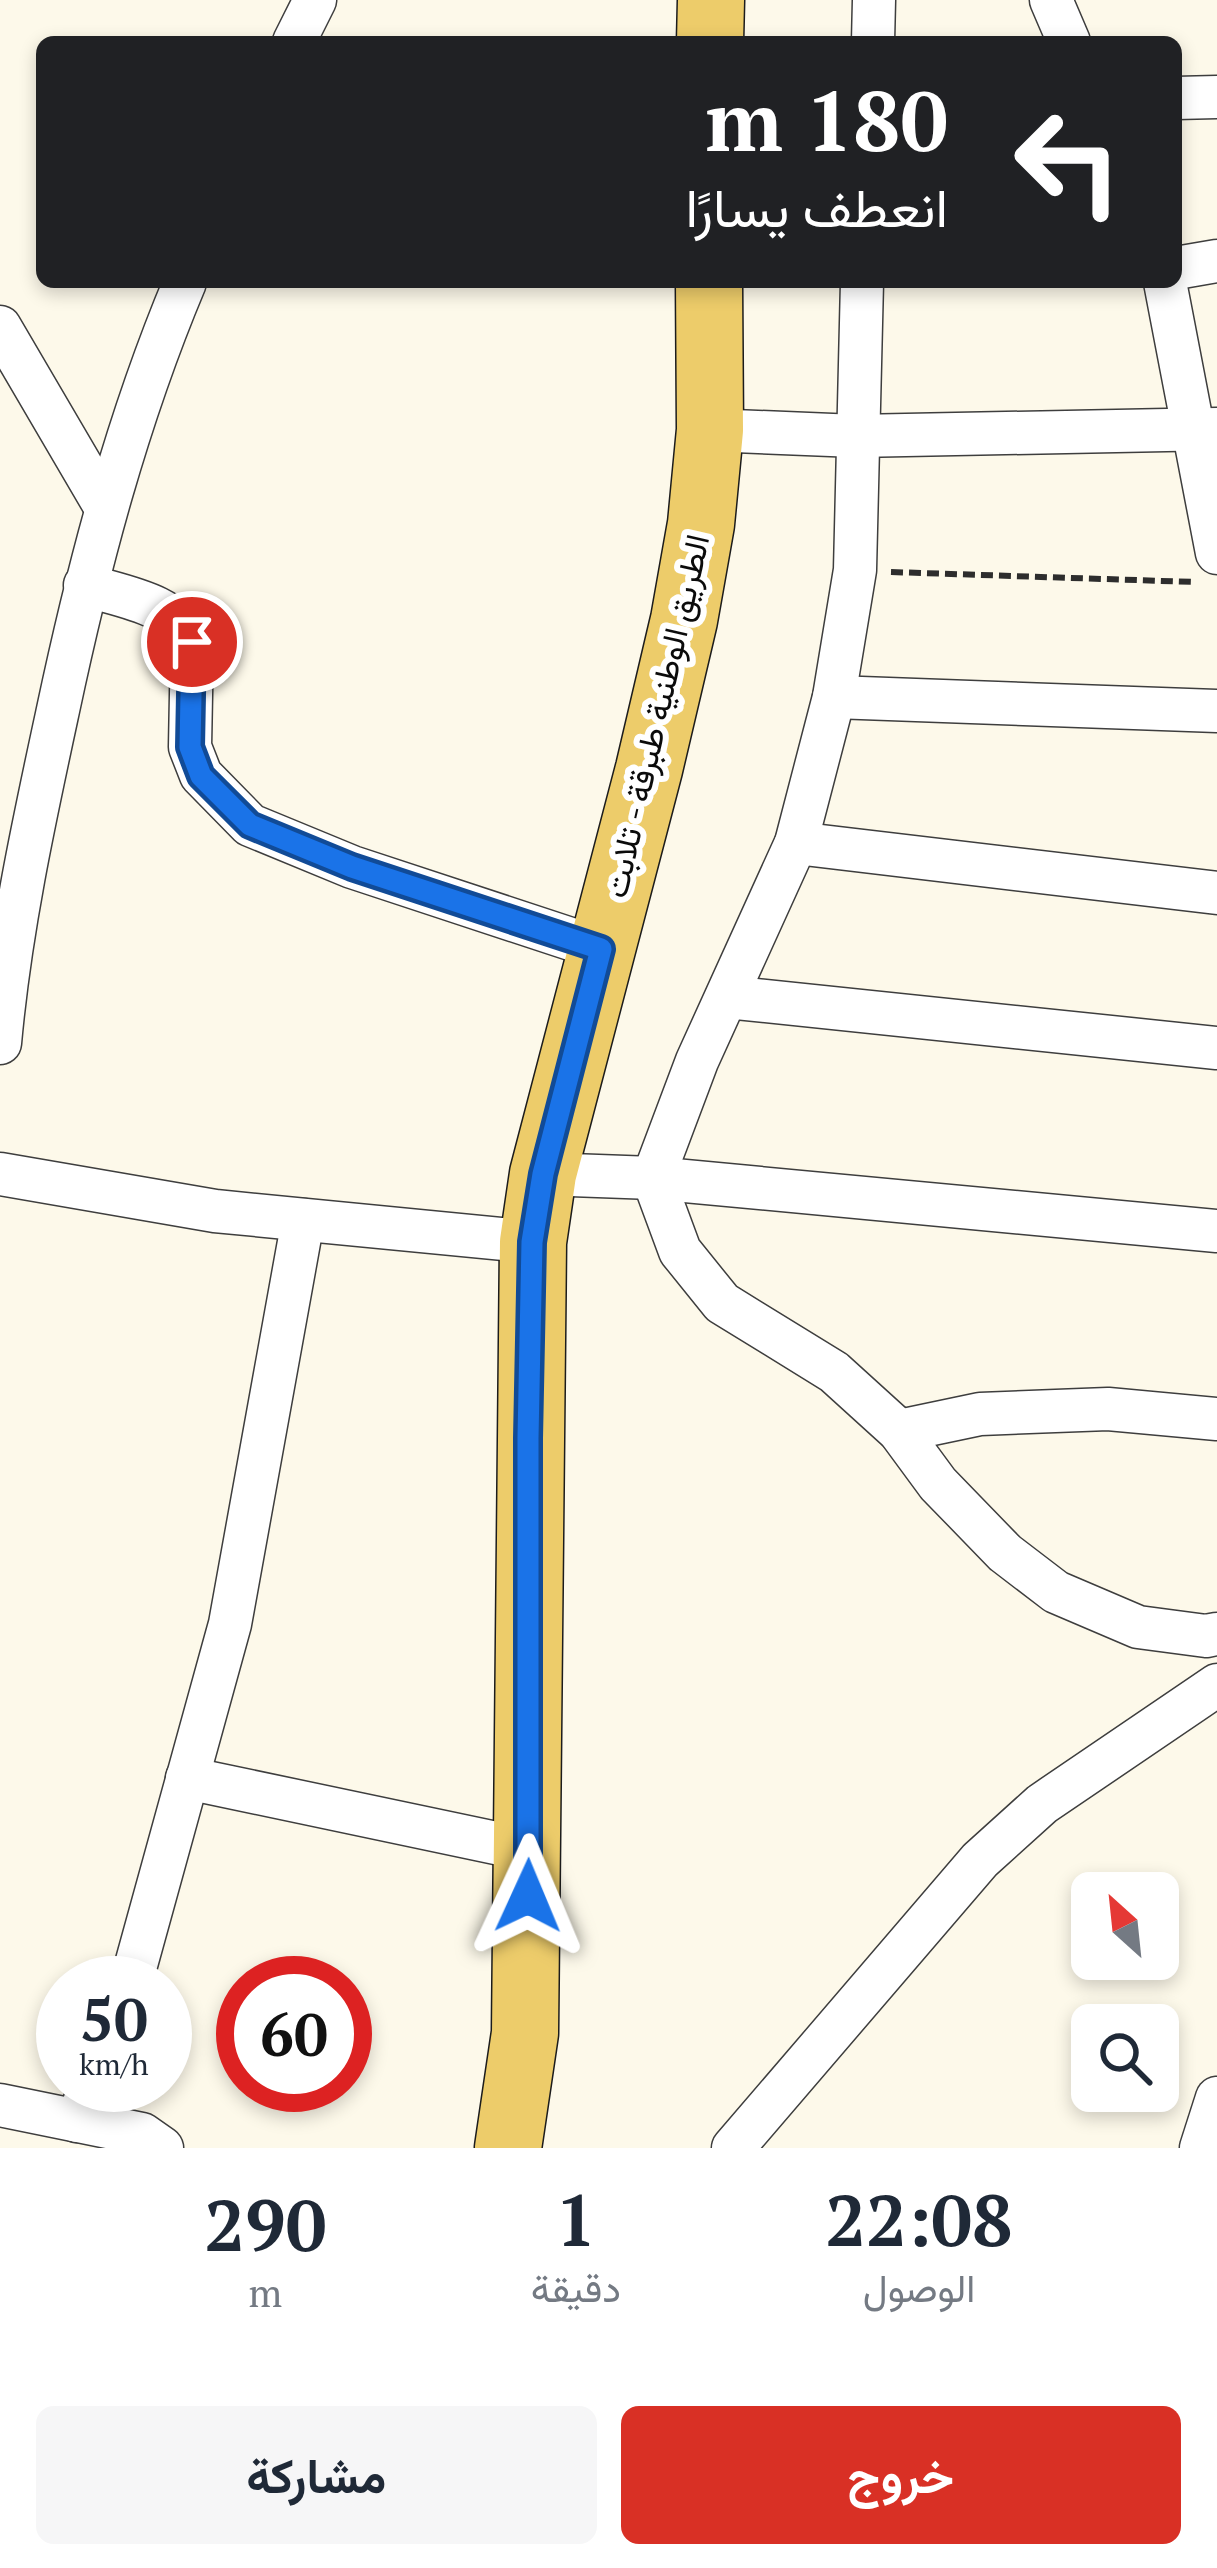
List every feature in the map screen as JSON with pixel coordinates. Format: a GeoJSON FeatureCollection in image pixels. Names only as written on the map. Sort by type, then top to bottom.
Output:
{"type":"FeatureCollection","features":[{"type":"Feature","properties":{"kind":"main road"},"geometry":{"type":"LineString","coordinates":[[710,36],[711,0]]}},
{"type":"Feature","properties":{"kind":"main road","name":"الطريق الوطنية طبرقة - تلابت"},"geometry":{"type":"LineString","coordinates":[[508,2148],[525,2033],[532,1242],[543,1174],[684,620],[701,524],[710,430],[709,288]]}},
{"type":"Feature","properties":{"kind":"street"},"geometry":{"type":"LineString","coordinates":[[297,36],[314,0]]}},
{"type":"Feature","properties":{"kind":"street"},"geometry":{"type":"LineString","coordinates":[[873,36],[874,0]]}},
{"type":"Feature","properties":{"kind":"street"},"geometry":{"type":"LineString","coordinates":[[1051,0],[1067,36]]}},
{"type":"Feature","properties":{"kind":"street"},"geometry":{"type":"LineString","coordinates":[[1182,98],[1217,97]]}},
{"type":"Feature","properties":{"kind":"street"},"geometry":{"type":"LineString","coordinates":[[1182,267],[1217,261]]}},
{"type":"Feature","properties":{"kind":"street"},"geometry":{"type":"LineString","coordinates":[[0,1043],[26,854],[85,585],[154,356],[182,288]]}},
{"type":"Feature","properties":{"kind":"street"},"geometry":{"type":"LineString","coordinates":[[862,288],[855,571],[834,697],[796,843],[698,1061],[653,1178],[680,1251],[722,1303],[834,1372],[899,1431],[938,1484],[992,1539],[1057,1592],[1138,1627],[1217,1634]]}},
{"type":"Feature","properties":{"kind":"street"},"geometry":{"type":"LineString","coordinates":[[1168,288],[1207,430],[1217,553]]}},
{"type":"Feature","properties":{"kind":"street"},"geometry":{"type":"LineString","coordinates":[[0,327],[106,508]]}},
{"type":"Feature","properties":{"kind":"street"},"geometry":{"type":"LineString","coordinates":[[710,430],[856,436],[1207,430]]}},
{"type":"Feature","properties":{"kind":"street"},"geometry":{"type":"LineString","coordinates":[[85,585],[160,609],[185,627],[192,642],[190,747],[201,776],[250,825],[352,867],[601,949]]}},
{"type":"Feature","properties":{"kind":"street"},"geometry":{"type":"LineString","coordinates":[[834,697],[1217,711]]}},
{"type":"Feature","properties":{"kind":"street"},"geometry":{"type":"LineString","coordinates":[[796,843],[1217,892]]}},
{"type":"Feature","properties":{"kind":"street"},"geometry":{"type":"LineString","coordinates":[[727,997],[1217,1048]]}},
{"type":"Feature","properties":{"kind":"street"},"geometry":{"type":"LineString","coordinates":[[0,1174],[215,1211],[532,1242]]}},
{"type":"Feature","properties":{"kind":"street"},"geometry":{"type":"LineString","coordinates":[[543,1174],[653,1178],[1217,1231]]}},
{"type":"Feature","properties":{"kind":"street"},"geometry":{"type":"LineString","coordinates":[[138,1956],[230,1624],[303,1220]]}},
{"type":"Feature","properties":{"kind":"street"},"geometry":{"type":"LineString","coordinates":[[899,1431],[980,1414],[1108,1409],[1217,1419]]}},
{"type":"Feature","properties":{"kind":"street"},"geometry":{"type":"LineString","coordinates":[[733,2148],[980,1860],[1042,1804],[1217,1685]]}},
{"type":"Feature","properties":{"kind":"street"},"geometry":{"type":"LineString","coordinates":[[187,1778],[529,1850]]}},
{"type":"Feature","properties":{"kind":"street"},"geometry":{"type":"LineString","coordinates":[[1201,2148],[1217,2098]]}},
{"type":"Feature","properties":{"kind":"street"},"geometry":{"type":"LineString","coordinates":[[0,2105],[36,2104]]}},
{"type":"Feature","properties":{"kind":"street"},"geometry":{"type":"LineString","coordinates":[[101,2112],[162,2148]]}},
{"type":"Feature","properties":{"kind":"path"},"geometry":{"type":"LineString","coordinates":[[855,571],[1217,583]]}},
{"type":"Feature","properties":{"kind":"route"},"geometry":{"type":"LineString","coordinates":[[192,642],[190,747],[201,776],[250,825],[352,867],[601,949],[543,1174],[532,1242],[528,1896]]}}]}
